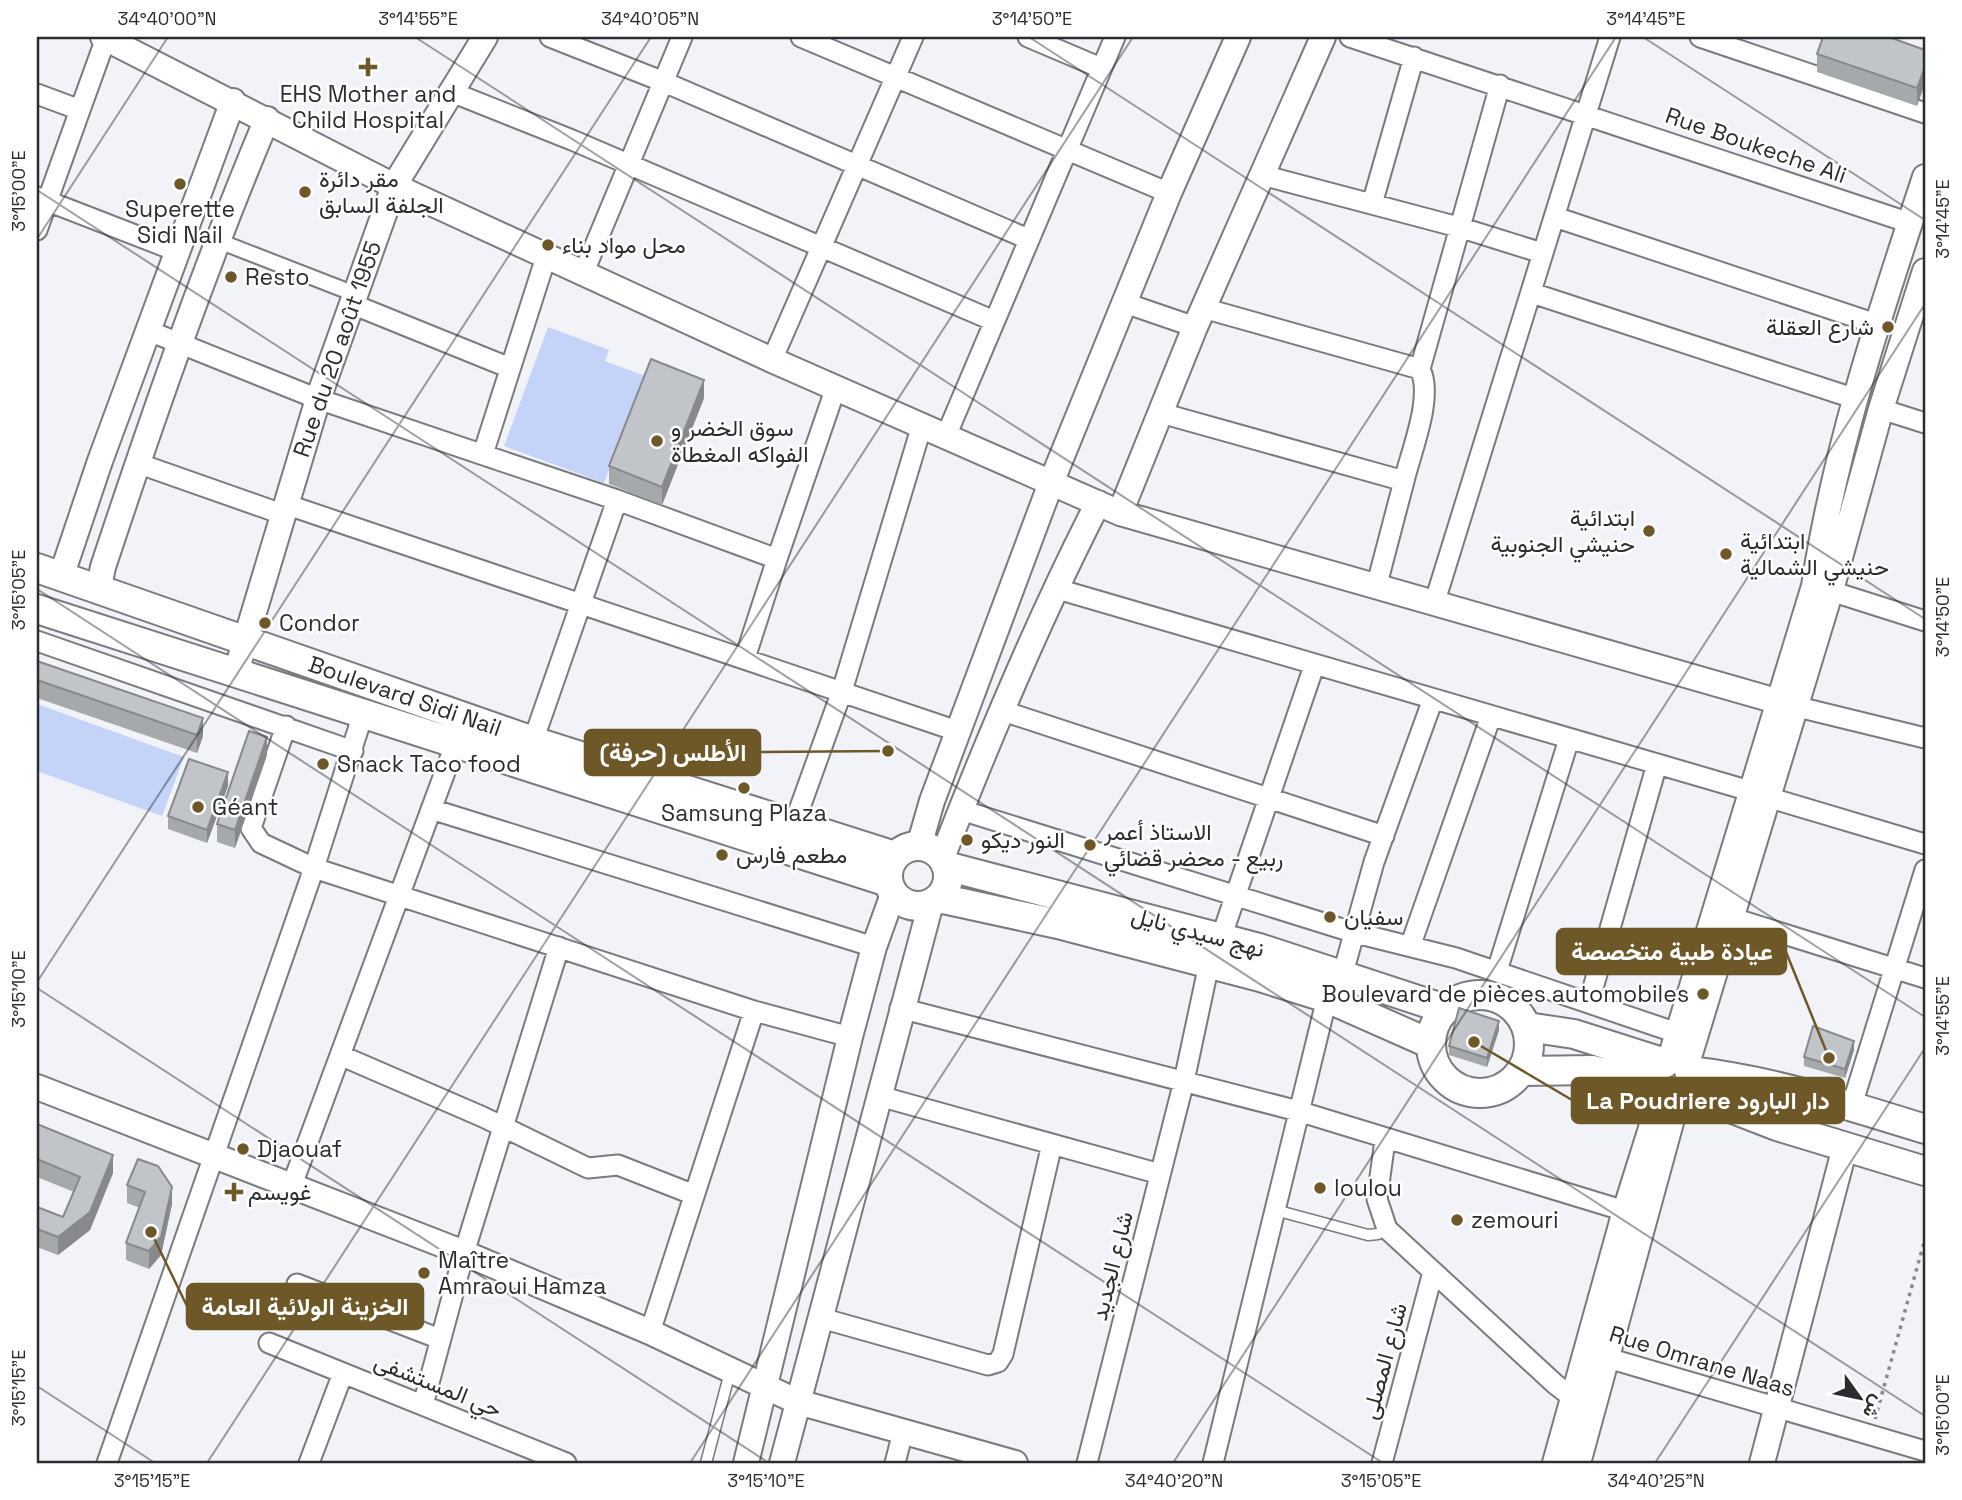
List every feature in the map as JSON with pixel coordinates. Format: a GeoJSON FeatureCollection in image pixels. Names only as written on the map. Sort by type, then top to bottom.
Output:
{"type":"FeatureCollection","features":[{"type":"Feature","properties":{"kind":"main road","name":"Boulevard Sidi Nail"},"geometry":{"type":"LineString","coordinates":[[49,573],[533,741],[794,824],[914,867]]}},
{"type":"Feature","properties":{"kind":"main road","name":"Boulevard Sidi Nail"},"geometry":{"type":"LineString","coordinates":[[37,609],[455,745],[914,867]]}},
{"type":"Feature","properties":{"kind":"main road"},"geometry":{"type":"LineString","coordinates":[[914,867],[947,883],[935,901]]}},
{"type":"Feature","properties":{"kind":"main road","name":"نهج سيدي نايل"},"geometry":{"type":"LineString","coordinates":[[1431,1044],[1327,998],[1209,964],[1058,924],[935,901],[915,906],[914,867],[1221,938],[1343,973],[1445,1009]]}},
{"type":"Feature","properties":{"kind":"main road"},"geometry":{"type":"LineString","coordinates":[[1475,995],[1491,996],[1506,1002],[1519,1013],[1527,1027],[1530,1042],[1522,1071],[1511,1083],[1498,1090],[1466,1092],[1441,1074],[1434,1060],[1431,1044],[1438,1020],[1445,1009],[1459,1000],[1475,995]]}},
{"type":"Feature","properties":{"kind":"main road"},"geometry":{"type":"LineString","coordinates":[[1527,1027],[1574,1034],[1777,1126],[1925,1171]]}},
{"type":"Feature","properties":{"kind":"main road"},"geometry":{"type":"LineString","coordinates":[[1522,1071],[1593,1070],[1674,1078],[1719,1075],[1852,1105],[1925,1129]]}},
{"type":"Feature","properties":{"kind":"street"},"geometry":{"type":"LineString","coordinates":[[37,230],[42,199],[80,110],[104,37],[394,186],[772,360],[1109,508],[1786,704],[1925,738]]}},
{"type":"Feature","properties":{"kind":"street","name":"Rue du 20 août 1955"},"geometry":{"type":"LineString","coordinates":[[236,672],[318,399],[394,186],[449,91],[485,37]]}},
{"type":"Feature","properties":{"kind":"street"},"geometry":{"type":"LineString","coordinates":[[551,37],[664,82],[1028,239]]}},
{"type":"Feature","properties":{"kind":"street"},"geometry":{"type":"LineString","coordinates":[[583,274],[682,37]]}},
{"type":"Feature","properties":{"kind":"street"},"geometry":{"type":"LineString","coordinates":[[801,37],[1169,193]]}},
{"type":"Feature","properties":{"kind":"street"},"geometry":{"type":"LineString","coordinates":[[772,360],[913,37]]}},
{"type":"Feature","properties":{"kind":"street"},"geometry":{"type":"LineString","coordinates":[[1028,37],[1101,68]]}},
{"type":"Feature","properties":{"kind":"street"},"geometry":{"type":"LineString","coordinates":[[946,436],[1115,37]]}},
{"type":"Feature","properties":{"kind":"street"},"geometry":{"type":"LineString","coordinates":[[746,1463],[874,947],[914,867],[932,801],[1051,483],[1169,193],[1238,37]]}},
{"type":"Feature","properties":{"kind":"street"},"geometry":{"type":"LineString","coordinates":[[914,867],[961,810],[1000,710],[1054,588],[1109,508],[1161,412],[1199,318],[1323,37]]}},
{"type":"Feature","properties":{"kind":"street","name":"Rue Boukeche Ali"},"geometry":{"type":"LineString","coordinates":[[1350,37],[1910,223]]}},
{"type":"Feature","properties":{"kind":"street"},"geometry":{"type":"LineString","coordinates":[[1435,601],[1610,37]]}},
{"type":"Feature","properties":{"kind":"street"},"geometry":{"type":"LineString","coordinates":[[1709,38],[1815,69],[1925,113]]}},
{"type":"Feature","properties":{"kind":"street"},"geometry":{"type":"LineString","coordinates":[[1372,204],[1414,57]]}},
{"type":"Feature","properties":{"kind":"street"},"geometry":{"type":"LineString","coordinates":[[1377,584],[1425,399],[1425,382],[1420,369],[1462,228],[1500,85]]}},
{"type":"Feature","properties":{"kind":"street"},"geometry":{"type":"LineString","coordinates":[[449,91],[629,164],[994,321]]}},
{"type":"Feature","properties":{"kind":"street"},"geometry":{"type":"LineString","coordinates":[[37,94],[80,110]]}},
{"type":"Feature","properties":{"kind":"street"},"geometry":{"type":"LineString","coordinates":[[49,573],[149,331],[233,101]]}},
{"type":"Feature","properties":{"kind":"street"},"geometry":{"type":"LineString","coordinates":[[98,591],[137,463],[179,342],[216,240],[267,119]]}},
{"type":"Feature","properties":{"kind":"street"},"geometry":{"type":"LineString","coordinates":[[1262,175],[1462,228],[1542,253]]}},
{"type":"Feature","properties":{"kind":"street"},"geometry":{"type":"LineString","coordinates":[[1823,588],[1821,535],[1856,399],[1925,177]]}},
{"type":"Feature","properties":{"kind":"street"},"geometry":{"type":"LineString","coordinates":[[42,199],[179,252]]}},
{"type":"Feature","properties":{"kind":"street"},"geometry":{"type":"LineString","coordinates":[[1555,217],[1879,325]]}},
{"type":"Feature","properties":{"kind":"street"},"geometry":{"type":"LineString","coordinates":[[216,240],[510,368]]}},
{"type":"Feature","properties":{"kind":"street"},"geometry":{"type":"LineString","coordinates":[[483,454],[546,257]]}},
{"type":"Feature","properties":{"kind":"street"},"geometry":{"type":"LineString","coordinates":[[1555,1463],[1583,1401],[1758,794],[1925,271]]}},
{"type":"Feature","properties":{"kind":"street"},"geometry":{"type":"LineString","coordinates":[[1532,293],[1856,399]]}},
{"type":"Feature","properties":{"kind":"street"},"geometry":{"type":"LineString","coordinates":[[1125,303],[1420,369]]}},
{"type":"Feature","properties":{"kind":"street"},"geometry":{"type":"LineString","coordinates":[[149,331],[318,399],[617,500],[777,559]]}},
{"type":"Feature","properties":{"kind":"street"},"geometry":{"type":"LineString","coordinates":[[745,658],[836,387]]}},
{"type":"Feature","properties":{"kind":"street"},"geometry":{"type":"LineString","coordinates":[[1881,409],[1925,423]]}},
{"type":"Feature","properties":{"kind":"street"},"geometry":{"type":"LineString","coordinates":[[1161,412],[1404,481]]}},
{"type":"Feature","properties":{"kind":"street"},"geometry":{"type":"LineString","coordinates":[[794,824],[842,691],[922,425]]}},
{"type":"Feature","properties":{"kind":"street"},"geometry":{"type":"LineString","coordinates":[[137,463],[582,603],[960,732]]}},
{"type":"Feature","properties":{"kind":"street"},"geometry":{"type":"LineString","coordinates":[[533,741],[617,500]]}},
{"type":"Feature","properties":{"kind":"street"},"geometry":{"type":"LineString","coordinates":[[1054,588],[1925,844]]}},
{"type":"Feature","properties":{"kind":"street"},"geometry":{"type":"LineString","coordinates":[[1823,588],[1925,621]]}},
{"type":"Feature","properties":{"kind":"street"},"geometry":{"type":"LineString","coordinates":[[37,641],[353,751]]}},
{"type":"Feature","properties":{"kind":"street"},"geometry":{"type":"LineString","coordinates":[[1221,938],[1314,666]]}},
{"type":"Feature","properties":{"kind":"street"},"geometry":{"type":"LineString","coordinates":[[1343,973],[1352,932],[1433,699]]}},
{"type":"Feature","properties":{"kind":"street"},"geometry":{"type":"LineString","coordinates":[[1000,710],[1384,836]]}},
{"type":"Feature","properties":{"kind":"street"},"geometry":{"type":"LineString","coordinates":[[107,1463],[314,868],[363,714]]}},
{"type":"Feature","properties":{"kind":"street"},"geometry":{"type":"LineString","coordinates":[[1411,944],[1491,716]]}},
{"type":"Feature","properties":{"kind":"street"},"geometry":{"type":"LineString","coordinates":[[286,726],[251,828],[261,843],[314,868],[754,1011],[850,1037]]}},
{"type":"Feature","properties":{"kind":"street"},"geometry":{"type":"LineString","coordinates":[[1496,971],[1569,739]]}},
{"type":"Feature","properties":{"kind":"street"},"geometry":{"type":"LineString","coordinates":[[292,1185],[455,745]]}},
{"type":"Feature","properties":{"kind":"street"},"geometry":{"type":"LineString","coordinates":[[1589,1002],[1657,764]]}},
{"type":"Feature","properties":{"kind":"street"},"geometry":{"type":"LineString","coordinates":[[431,809],[874,947]]}},
{"type":"Feature","properties":{"kind":"street"},"geometry":{"type":"LineString","coordinates":[[961,810],[1352,932],[1411,944],[1677,1033]]}},
{"type":"Feature","properties":{"kind":"street"},"geometry":{"type":"LineString","coordinates":[[1852,1105],[1925,870]]}},
{"type":"Feature","properties":{"kind":"street"},"geometry":{"type":"LineString","coordinates":[[782,1463],[901,1007],[935,901]]}},
{"type":"Feature","properties":{"kind":"street"},"geometry":{"type":"LineString","coordinates":[[1722,914],[1925,978]]}},
{"type":"Feature","properties":{"kind":"street"},"geometry":{"type":"LineString","coordinates":[[1597,1355],[1625,1211],[1674,1078],[1677,1033],[1722,914]]}},
{"type":"Feature","properties":{"kind":"street"},"geometry":{"type":"LineString","coordinates":[[423,1405],[464,1254],[559,947]]}},
{"type":"Feature","properties":{"kind":"street","name":"شارع الجديد"},"geometry":{"type":"LineString","coordinates":[[1087,1463],[1184,1081],[1209,964]]}},
{"type":"Feature","properties":{"kind":"street"},"geometry":{"type":"LineString","coordinates":[[1213,1463],[1327,998]]}},
{"type":"Feature","properties":{"kind":"street"},"geometry":{"type":"LineString","coordinates":[[901,1007],[1298,1111],[1385,1140],[1625,1211]]}},
{"type":"Feature","properties":{"kind":"street"},"geometry":{"type":"LineString","coordinates":[[650,1332],[692,1194],[754,1011]]}},
{"type":"Feature","properties":{"kind":"street"},"geometry":{"type":"LineString","coordinates":[[342,1056],[483,1117],[588,1168],[618,1165],[692,1194]]}},
{"type":"Feature","properties":{"kind":"street"},"geometry":{"type":"LineString","coordinates":[[37,1087],[216,1154],[464,1254],[650,1332],[798,1402],[1015,1463]]}},
{"type":"Feature","properties":{"kind":"street"},"geometry":{"type":"LineString","coordinates":[[879,1096],[1160,1174]]}},
{"type":"Feature","properties":{"kind":"street"},"geometry":{"type":"LineString","coordinates":[[1385,1140],[1377,1199],[1387,1229],[1583,1401]]}},
{"type":"Feature","properties":{"kind":"street"},"geometry":{"type":"LineString","coordinates":[[821,1318],[988,1365],[998,1362],[1003,1354],[1052,1144]]}},
{"type":"Feature","properties":{"kind":"street"},"geometry":{"type":"LineString","coordinates":[[1762,1463],[1845,1147]]}},
{"type":"Feature","properties":{"kind":"street","name":"شارع المصلى"},"geometry":{"type":"LineString","coordinates":[[1382,1463],[1433,1272]]}},
{"type":"Feature","properties":{"kind":"street"},"geometry":{"type":"LineString","coordinates":[[297,1284],[440,1339]]}},
{"type":"Feature","properties":{"kind":"street"},"geometry":{"type":"LineString","coordinates":[[268,1343],[343,1373]]}},
{"type":"Feature","properties":{"kind":"street","name":"Rue Omrane Naas"},"geometry":{"type":"LineString","coordinates":[[1597,1355],[1776,1410],[1925,1451]]}},
{"type":"Feature","properties":{"kind":"street","name":"حي المستشفى"},"geometry":{"type":"LineString","coordinates":[[309,1463],[343,1373],[566,1463]]}},
{"type":"Feature","properties":{"kind":"street"},"geometry":{"type":"LineString","coordinates":[[1578,1463],[1583,1401]]}},
{"type":"Feature","properties":{"kind":"street"},"geometry":{"type":"LineString","coordinates":[[895,1463],[903,1432]]}},
{"type":"Feature","properties":{"kind":"lane"},"geometry":{"type":"LineString","coordinates":[[1275,1210],[1368,1235],[1387,1229]]}},
{"type":"Feature","properties":{"kind":"lane"},"geometry":{"type":"LineString","coordinates":[[706,1463],[730,1371]]}},
{"type":"Feature","properties":{"kind":"path"},"geometry":{"type":"LineString","coordinates":[[1870,1436],[1925,1239]]}},
{"type":"Feature","properties":{"kind":"shaded area"},"geometry":{"type":"Polygon","coordinates":[[[548,327],[609,350],[605,361],[645,376],[604,483],[504,446],[548,327]]]}},
{"type":"Feature","properties":{"kind":"shaded area"},"geometry":{"type":"Polygon","coordinates":[[[37,704],[184,757],[162,816],[37,771],[37,704]]]}},
{"type":"Feature","properties":{"kind":"building"},"geometry":{"type":"Polygon","coordinates":[[[1823,37],[1889,37],[1925,50],[1925,67],[1917,88],[1817,54],[1823,37]]]}},
{"type":"Feature","properties":{"kind":"building","name":"سوق الخضر و الفواكه المغطاة"},"geometry":{"type":"Polygon","coordinates":[[[651,359],[704,380],[662,487],[609,466],[651,359]]]}},
{"type":"Feature","properties":{"kind":"building"},"geometry":{"type":"Polygon","coordinates":[[[37,661],[203,718],[197,735],[37,680],[37,661]]]}},
{"type":"Feature","properties":{"kind":"building"},"geometry":{"type":"Polygon","coordinates":[[[249,731],[267,737],[235,830],[217,824],[249,731]]]}},
{"type":"Feature","properties":{"kind":"building","name":"Géant"},"geometry":{"type":"Polygon","coordinates":[[[189,759],[228,772],[207,830],[168,816],[189,759]]]}},
{"type":"Feature","properties":{"kind":"building"},"geometry":{"type":"Polygon","coordinates":[[[1459,1008],[1499,1021],[1487,1058],[1449,1046],[1459,1008]]]}},
{"type":"Feature","properties":{"kind":"building"},"geometry":{"type":"Polygon","coordinates":[[[1813,1026],[1854,1041],[1845,1069],[1804,1057],[1813,1026]]]}},
{"type":"Feature","properties":{"kind":"building"},"geometry":{"type":"Polygon","coordinates":[[[37,1124],[113,1155],[90,1212],[58,1237],[37,1229],[37,1207],[63,1217],[80,1177],[37,1159],[37,1124]]]}},
{"type":"Feature","properties":{"kind":"building"},"geometry":{"type":"Polygon","coordinates":[[[138,1159],[158,1166],[172,1187],[161,1237],[149,1251],[126,1243],[145,1192],[127,1185],[138,1159]]]}},
{"type":"Feature","properties":{"kind":"place","name":"EHS Mother and Child Hospital"},"geometry":{"type":"Point","coordinates":[368,67]}},
{"type":"Feature","properties":{"kind":"place","name":"Superette Sidi Nail"},"geometry":{"type":"Point","coordinates":[180,184]}},
{"type":"Feature","properties":{"kind":"place","name":"مقر دائرة الجلفة السابق"},"geometry":{"type":"Point","coordinates":[305,192]}},
{"type":"Feature","properties":{"kind":"place","name":"محل مواد بناء"},"geometry":{"type":"Point","coordinates":[548,245]}},
{"type":"Feature","properties":{"kind":"place","name":"Resto"},"geometry":{"type":"Point","coordinates":[231,277]}},
{"type":"Feature","properties":{"kind":"place","name":"شارع العقلة"},"geometry":{"type":"Point","coordinates":[1888,327]}},
{"type":"Feature","properties":{"kind":"place","name":"سوق الخضر و الفواكه المغطاة"},"geometry":{"type":"Point","coordinates":[657,441]}},
{"type":"Feature","properties":{"kind":"place","name":"ابتدائية حنيشي الجنوبية"},"geometry":{"type":"Point","coordinates":[1649,531]}},
{"type":"Feature","properties":{"kind":"place","name":"ابتدائية حنيشي الشمالية"},"geometry":{"type":"Point","coordinates":[1726,554]}},
{"type":"Feature","properties":{"kind":"place","name":"Condor"},"geometry":{"type":"Point","coordinates":[265,623]}},
{"type":"Feature","properties":{"kind":"place","name":"الأطلس (حرفة)"},"geometry":{"type":"Point","coordinates":[888,751]}},
{"type":"Feature","properties":{"kind":"place","name":"Snack Taco food"},"geometry":{"type":"Point","coordinates":[323,764]}},
{"type":"Feature","properties":{"kind":"place","name":"Samsung Plaza"},"geometry":{"type":"Point","coordinates":[744,788]}},
{"type":"Feature","properties":{"kind":"place","name":"Géant"},"geometry":{"type":"Point","coordinates":[198,807]}},
{"type":"Feature","properties":{"kind":"place","name":"النور ديكو"},"geometry":{"type":"Point","coordinates":[967,840]}},
{"type":"Feature","properties":{"kind":"place","name":"الاستاذ أعمر ربيع - محضر قضائي"},"geometry":{"type":"Point","coordinates":[1090,845]}},
{"type":"Feature","properties":{"kind":"place","name":"مطعم فارس"},"geometry":{"type":"Point","coordinates":[722,855]}},
{"type":"Feature","properties":{"kind":"place","name":"سفيان"},"geometry":{"type":"Point","coordinates":[1330,917]}},
{"type":"Feature","properties":{"kind":"place","name":"Boulevard de pièces automobiles"},"geometry":{"type":"Point","coordinates":[1703,994]}},
{"type":"Feature","properties":{"kind":"place","name":"La Poudriere دار البارود"},"geometry":{"type":"Point","coordinates":[1474,1042]}},
{"type":"Feature","properties":{"kind":"place","name":"عيادة طبية متخصصة"},"geometry":{"type":"Point","coordinates":[1829,1058]}},
{"type":"Feature","properties":{"kind":"place","name":"Djaouaf"},"geometry":{"type":"Point","coordinates":[243,1149]}},
{"type":"Feature","properties":{"kind":"place","name":"loulou"},"geometry":{"type":"Point","coordinates":[1320,1188]}},
{"type":"Feature","properties":{"kind":"place","name":"غويسم"},"geometry":{"type":"Point","coordinates":[234,1192]}},
{"type":"Feature","properties":{"kind":"place","name":"zemouri"},"geometry":{"type":"Point","coordinates":[1457,1220]}},
{"type":"Feature","properties":{"kind":"place","name":"الخزينة الولائية العامة"},"geometry":{"type":"Point","coordinates":[151,1232]}},
{"type":"Feature","properties":{"kind":"place","name":"Maître Amraoui Hamza"},"geometry":{"type":"Point","coordinates":[424,1273]}}]}
